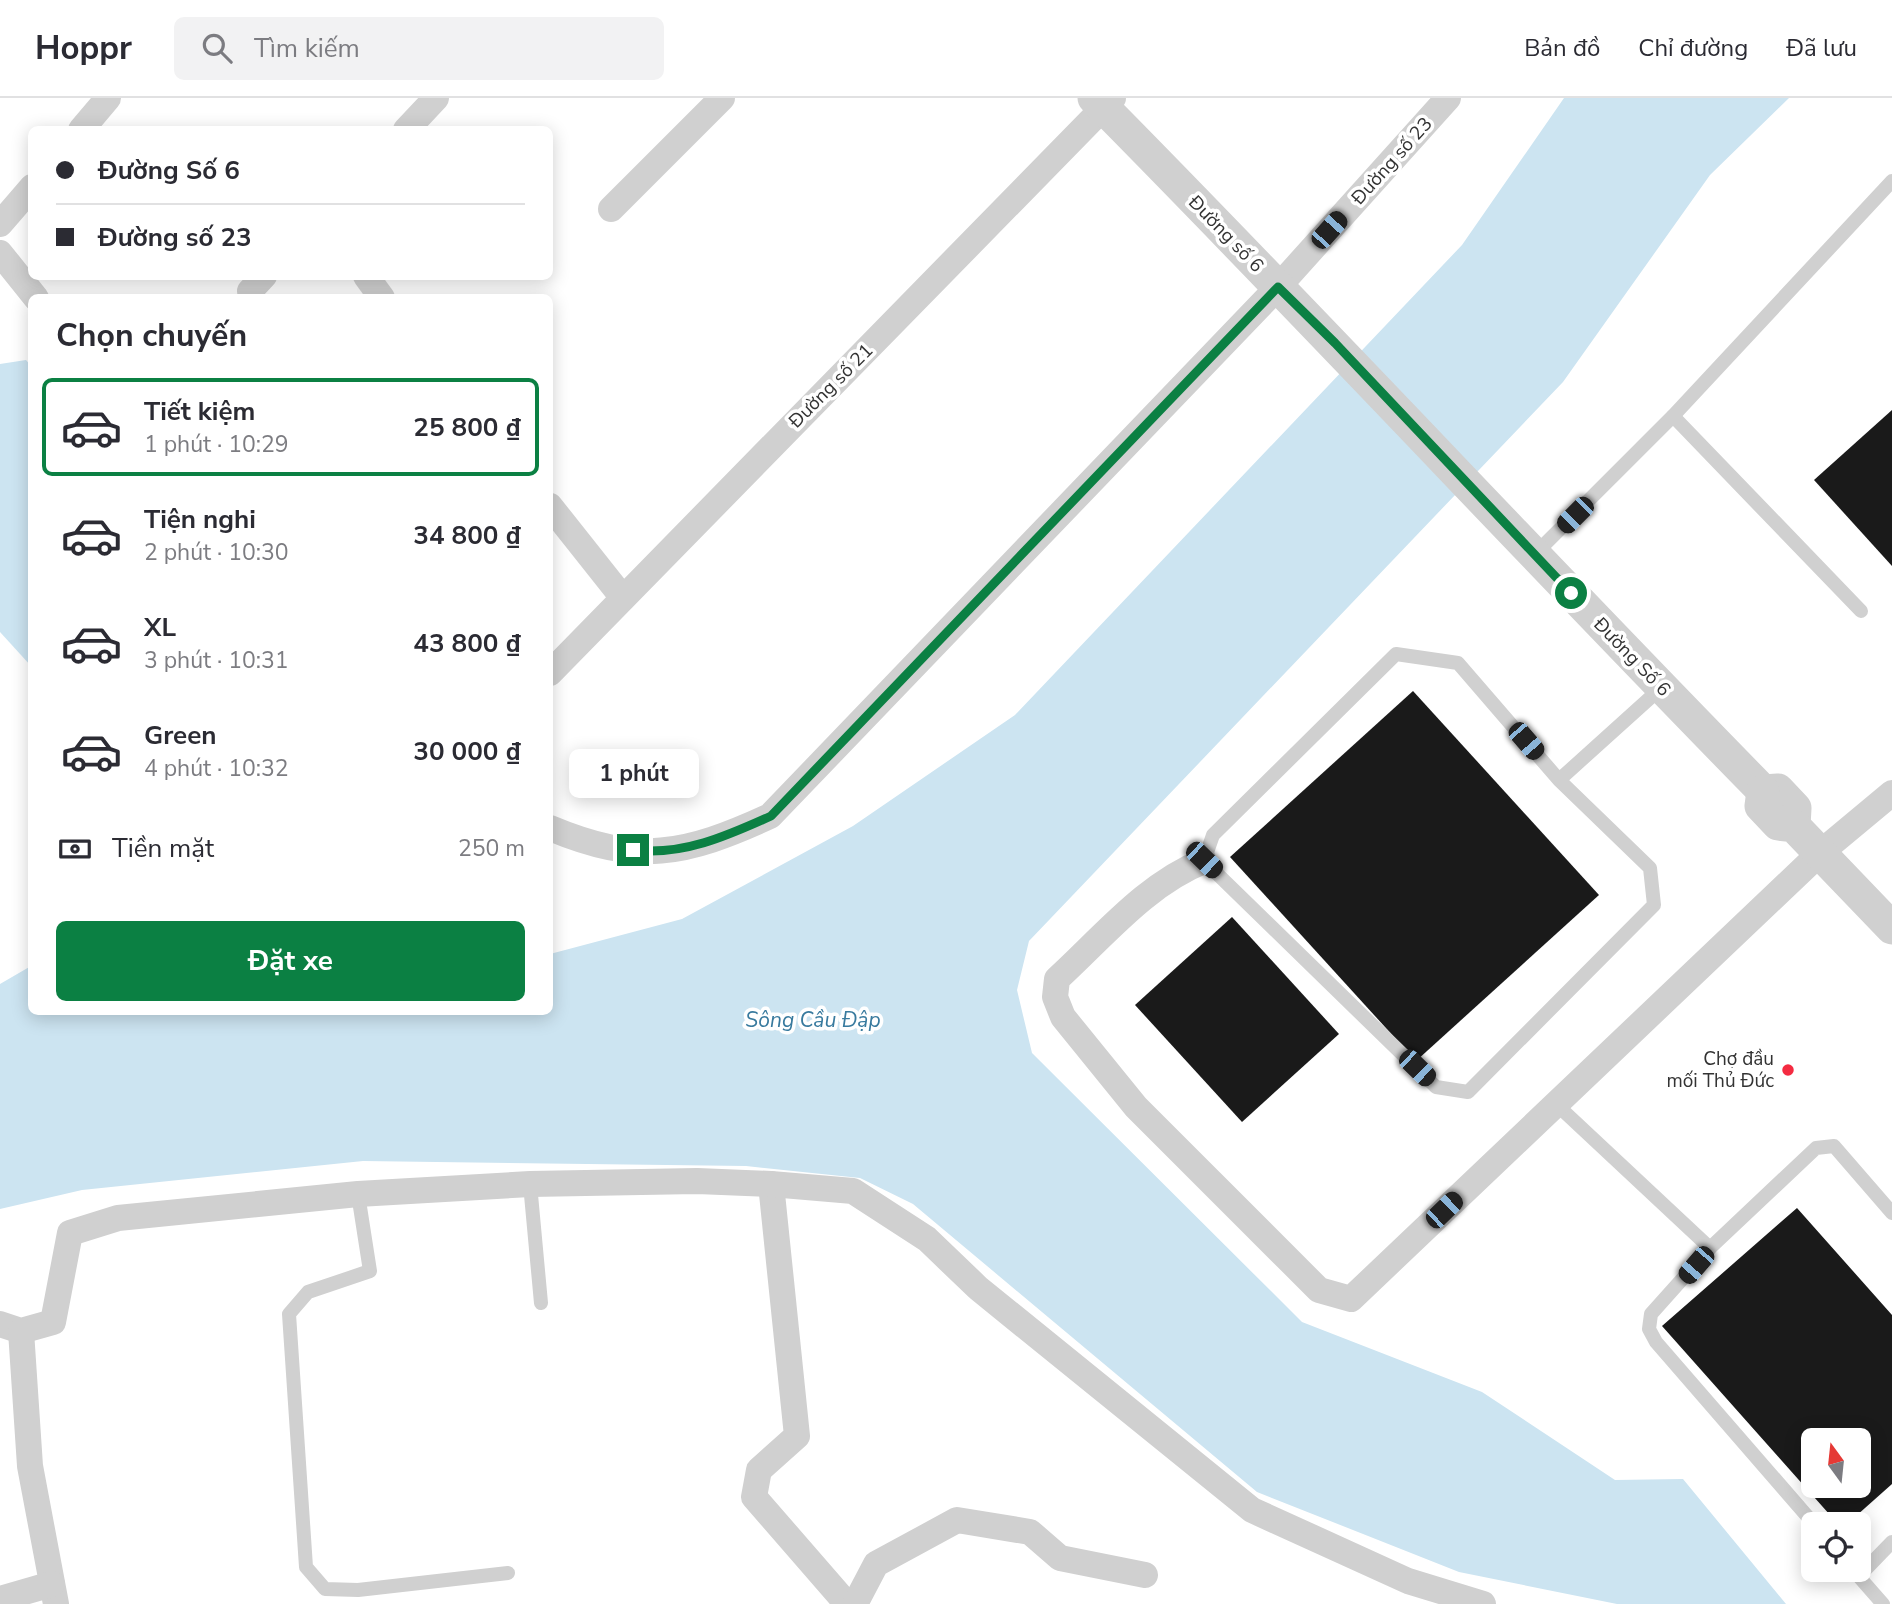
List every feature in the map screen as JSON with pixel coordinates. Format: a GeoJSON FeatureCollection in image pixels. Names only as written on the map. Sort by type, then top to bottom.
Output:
{"type":"FeatureCollection","features":[{"type":"Feature","properties":{"kind":"street"},"geometry":{"type":"LineString","coordinates":[[84,126],[108,98]]}},
{"type":"Feature","properties":{"kind":"street"},"geometry":{"type":"LineString","coordinates":[[410,126],[436,98]]}},
{"type":"Feature","properties":{"kind":"street"},"geometry":{"type":"LineString","coordinates":[[611,209],[722,98]]}},
{"type":"Feature","properties":{"kind":"street","name":"Đường số 23"},"geometry":{"type":"LineString","coordinates":[[553,829],[591,845],[654,853],[715,841],[771,816],[1278,287],[1448,98]]}},
{"type":"Feature","properties":{"kind":"street","name":"Đường số 6"},"geometry":{"type":"LineString","coordinates":[[1104,101],[1472,491]]}},
{"type":"Feature","properties":{"kind":"street","name":"Đường số 21"},"geometry":{"type":"LineString","coordinates":[[553,670],[1104,101]]}},
{"type":"Feature","properties":{"kind":"street"},"geometry":{"type":"LineString","coordinates":[[0,224],[28,192]]}},
{"type":"Feature","properties":{"kind":"street"},"geometry":{"type":"LineString","coordinates":[[0,253],[33,294]]}},
{"type":"Feature","properties":{"kind":"street","name":"Đường Số 6"},"geometry":{"type":"LineString","coordinates":[[1472,491],[1763,791],[1778,790],[1795,808],[1794,826],[1892,928]]}},
{"type":"Feature","properties":{"kind":"street"},"geometry":{"type":"LineString","coordinates":[[553,510],[623,598]]}},
{"type":"Feature","properties":{"kind":"street"},"geometry":{"type":"LineString","coordinates":[[1204,860],[1179,871],[1155,888],[1058,979],[1055,997],[1063,1017],[1136,1107],[1319,1290],[1351,1298],[1820,853],[1892,793]]}},
{"type":"Feature","properties":{"kind":"street"},"geometry":{"type":"LineString","coordinates":[[0,1599],[54,1594],[30,1466],[10,1328],[53,1322],[70,1233],[118,1218],[358,1194],[530,1184],[771,1184],[853,1191],[927,1238],[978,1288],[1252,1510],[1408,1581],[1483,1604]]}},
{"type":"Feature","properties":{"kind":"street"},"geometry":{"type":"LineString","coordinates":[[771,1184],[797,1436],[759,1470],[754,1497],[847,1604]]}},
{"type":"Feature","properties":{"kind":"street"},"geometry":{"type":"LineString","coordinates":[[855,1604],[876,1564],[957,1520],[1030,1532],[1060,1558],[1145,1575]]}},
{"type":"Feature","properties":{"kind":"lane"},"geometry":{"type":"LineString","coordinates":[[1535,554],[1673,416],[1892,181]]}},
{"type":"Feature","properties":{"kind":"lane"},"geometry":{"type":"LineString","coordinates":[[1673,416],[1861,611]]}},
{"type":"Feature","properties":{"kind":"lane"},"geometry":{"type":"LineString","coordinates":[[1396,654],[1458,663],[1559,780],[1650,868],[1654,905],[1468,1092],[1436,1087],[1204,860],[1213,835],[1396,654]]}},
{"type":"Feature","properties":{"kind":"lane"},"geometry":{"type":"LineString","coordinates":[[1559,780],[1661,688]]}},
{"type":"Feature","properties":{"kind":"lane"},"geometry":{"type":"LineString","coordinates":[[1556,1104],[1710,1248]]}},
{"type":"Feature","properties":{"kind":"lane"},"geometry":{"type":"LineString","coordinates":[[1804,1512],[1656,1342],[1649,1329],[1651,1314],[1710,1248],[1816,1148],[1833,1146],[1892,1213]]}},
{"type":"Feature","properties":{"kind":"lane"},"geometry":{"type":"LineString","coordinates":[[530,1184],[541,1303]]}},
{"type":"Feature","properties":{"kind":"lane"},"geometry":{"type":"LineString","coordinates":[[358,1194],[370,1271],[308,1292],[289,1314],[306,1567],[325,1590],[358,1590],[508,1573]]}},
{"type":"Feature","properties":{"kind":"lane"},"geometry":{"type":"LineString","coordinates":[[1871,1560],[1892,1542]]}},
{"type":"Feature","properties":{"kind":"lane"},"geometry":{"type":"LineString","coordinates":[[1864,1582],[1883,1604]]}},
{"type":"Feature","properties":{"kind":"water","name":"Sông Cầu Đập"},"geometry":{"type":"Polygon","coordinates":[[[1564,98],[1789,98],[1710,175],[1563,382],[1029,941],[1017,990],[1032,1053],[1302,1322],[1482,1392],[1615,1480],[1683,1479],[1786,1604],[1617,1604],[1459,1572],[1257,1492],[913,1204],[860,1178],[746,1166],[363,1161],[82,1190],[0,1209],[0,984],[28,968],[28,1015],[553,1015],[553,953],[682,919],[853,826],[1015,715],[1462,245],[1564,98]]]}},
{"type":"Feature","properties":{"kind":"water"},"geometry":{"type":"Polygon","coordinates":[[[26,360],[28,362],[28,663],[0,632],[0,364],[26,360]]]}},
{"type":"Feature","properties":{"kind":"building"},"geometry":{"type":"Polygon","coordinates":[[[1892,410],[1892,566],[1814,480],[1892,410]]]}},
{"type":"Feature","properties":{"kind":"building"},"geometry":{"type":"Polygon","coordinates":[[[1413,691],[1599,895],[1416,1061],[1230,857],[1413,691]]]}},
{"type":"Feature","properties":{"kind":"building"},"geometry":{"type":"Polygon","coordinates":[[[1232,917],[1339,1034],[1242,1122],[1135,1005],[1232,917]]]}},
{"type":"Feature","properties":{"kind":"building"},"geometry":{"type":"Polygon","coordinates":[[[1797,1208],[1892,1315],[1892,1484],[1860,1512],[1827,1512],[1815,1498],[1871,1498],[1871,1428],[1801,1428],[1801,1482],[1662,1326],[1797,1208]]]}},
{"type":"Feature","properties":{"kind":"place","name":"Chợ đầu mối Thủ Đức"},"geometry":{"type":"Point","coordinates":[1788,1070]}},
{"type":"Feature","properties":{"kind":"route"},"geometry":{"type":"LineString","coordinates":[[633,850],[654,853],[715,841],[771,816],[1278,287],[1335,343],[1571,593]]}}]}
